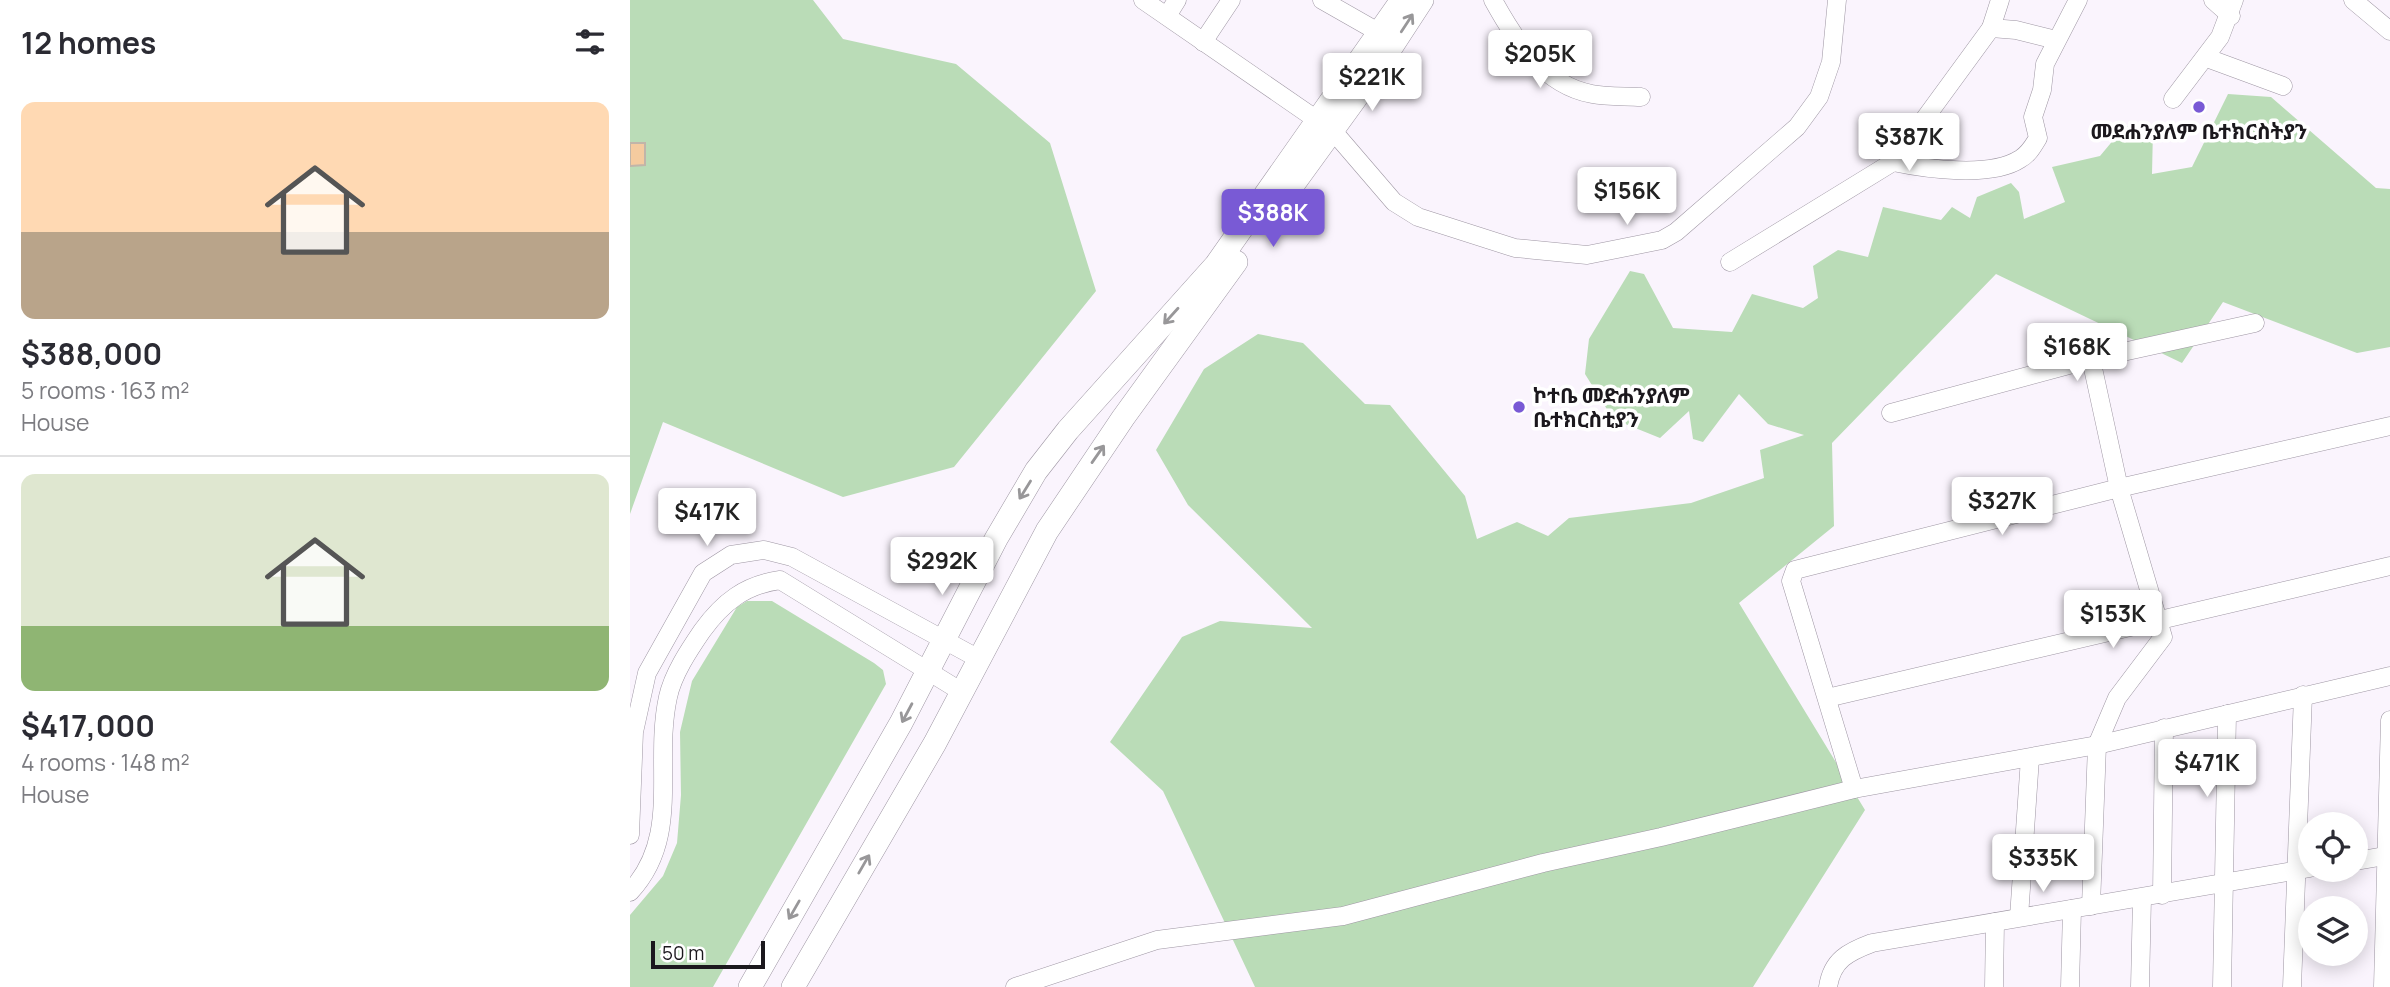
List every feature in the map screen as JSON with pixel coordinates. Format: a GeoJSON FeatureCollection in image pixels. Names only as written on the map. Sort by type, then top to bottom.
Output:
{"type":"FeatureCollection","features":[{"type":"Feature","properties":{"kind":"main road"},"geometry":{"type":"LineString","coordinates":[[1326,126],[1402,0]]}},
{"type":"Feature","properties":{"kind":"main road"},"geometry":{"type":"LineString","coordinates":[[793,987],[962,692],[1047,531],[1076,485],[1276,194],[1422,0]]}},
{"type":"Feature","properties":{"kind":"main road"},"geometry":{"type":"LineString","coordinates":[[750,987],[929,671],[996,539],[1036,471],[1068,430],[1223,269]]}},
{"type":"Feature","properties":{"kind":"street"},"geometry":{"type":"LineString","coordinates":[[1143,0],[1326,126],[1395,202],[1418,217],[1516,248],[1587,255],[1662,240],[1676,232],[1797,127],[1819,97],[1831,62],[1837,0]]}},
{"type":"Feature","properties":{"kind":"street"},"geometry":{"type":"LineString","coordinates":[[1167,16],[1177,0]]}},
{"type":"Feature","properties":{"kind":"street"},"geometry":{"type":"LineString","coordinates":[[1203,42],[1231,0]]}},
{"type":"Feature","properties":{"kind":"street"},"geometry":{"type":"LineString","coordinates":[[1322,0],[1380,33]]}},
{"type":"Feature","properties":{"kind":"street"},"geometry":{"type":"LineString","coordinates":[[1493,0],[1529,58],[1567,86],[1592,94],[1641,97]]}},
{"type":"Feature","properties":{"kind":"street"},"geometry":{"type":"LineString","coordinates":[[1730,262],[1893,162],[1991,28],[2000,0]]}},
{"type":"Feature","properties":{"kind":"street"},"geometry":{"type":"LineString","coordinates":[[1893,162],[1926,168],[1985,170],[2017,161],[2028,154],[2038,138],[2033,117],[2042,90],[2045,64],[2078,0]]}},
{"type":"Feature","properties":{"kind":"street"},"geometry":{"type":"LineString","coordinates":[[2173,99],[2207,58],[2232,8],[2213,0]]}},
{"type":"Feature","properties":{"kind":"street"},"geometry":{"type":"LineString","coordinates":[[2353,0],[2390,31]]}},
{"type":"Feature","properties":{"kind":"street"},"geometry":{"type":"LineString","coordinates":[[1991,28],[2016,30],[2056,40]]}},
{"type":"Feature","properties":{"kind":"street"},"geometry":{"type":"LineString","coordinates":[[2207,58],[2283,86]]}},
{"type":"Feature","properties":{"kind":"street"},"geometry":{"type":"LineString","coordinates":[[1891,413],[2091,359],[2255,323]]}},
{"type":"Feature","properties":{"kind":"street"},"geometry":{"type":"LineString","coordinates":[[2091,359],[2119,488],[2163,637],[2117,698],[2098,745],[2091,906]]}},
{"type":"Feature","properties":{"kind":"street"},"geometry":{"type":"LineString","coordinates":[[1854,789],[1791,581],[1795,570],[2119,488],[2390,426]]}},
{"type":"Feature","properties":{"kind":"street"},"geometry":{"type":"LineString","coordinates":[[630,835],[634,732],[647,673],[703,573],[732,555],[764,550],[792,557],[979,659]]}},
{"type":"Feature","properties":{"kind":"street"},"geometry":{"type":"LineString","coordinates":[[1827,698],[2390,566]]}},
{"type":"Feature","properties":{"kind":"street"},"geometry":{"type":"LineString","coordinates":[[630,892],[644,877],[660,845],[663,725],[668,694],[687,653],[714,614],[732,596],[759,583],[780,580],[962,692]]}},
{"type":"Feature","properties":{"kind":"street"},"geometry":{"type":"LineString","coordinates":[[1015,987],[1157,940],[1343,916],[1544,863],[1661,838],[1854,789],[2098,745],[2390,676]]}},
{"type":"Feature","properties":{"kind":"street"},"geometry":{"type":"LineString","coordinates":[[2303,695],[2304,812]]}},
{"type":"Feature","properties":{"kind":"street"},"geometry":{"type":"LineString","coordinates":[[2222,987],[2227,714]]}},
{"type":"Feature","properties":{"kind":"street"},"geometry":{"type":"LineString","coordinates":[[2383,987],[2390,720]]}},
{"type":"Feature","properties":{"kind":"street"},"geometry":{"type":"LineString","coordinates":[[2162,895],[2164,728]]}},
{"type":"Feature","properties":{"kind":"street"},"geometry":{"type":"LineString","coordinates":[[2019,918],[2030,758]]}},
{"type":"Feature","properties":{"kind":"street"},"geometry":{"type":"LineString","coordinates":[[2368,859],[2388,855]]}},
{"type":"Feature","properties":{"kind":"street"},"geometry":{"type":"LineString","coordinates":[[1828,987],[1834,965],[1849,952],[1872,943],[2298,870]]}},
{"type":"Feature","properties":{"kind":"street"},"geometry":{"type":"LineString","coordinates":[[2292,987],[2303,882]]}},
{"type":"Feature","properties":{"kind":"street"},"geometry":{"type":"LineString","coordinates":[[2140,987],[2143,898]]}},
{"type":"Feature","properties":{"kind":"street"},"geometry":{"type":"LineString","coordinates":[[2070,987],[2072,909]]}},
{"type":"Feature","properties":{"kind":"street"},"geometry":{"type":"LineString","coordinates":[[1994,987],[1995,922]]}},
{"type":"Feature","properties":{"kind":"green space"},"geometry":{"type":"Polygon","coordinates":[[[630,0],[813,0],[843,39],[956,64],[1050,143],[1096,291],[954,467],[843,497],[663,422],[630,514],[630,0]]]}},
{"type":"Feature","properties":{"kind":"green space"},"geometry":{"type":"Polygon","coordinates":[[[2228,94],[2271,97],[2376,188],[2390,189],[2390,347],[2357,353],[2223,302],[2182,363],[1996,274],[1832,443],[1834,526],[1739,603],[1865,810],[1753,987],[1255,987],[1163,791],[1110,742],[1182,637],[1220,621],[1312,628],[1188,505],[1156,450],[1204,369],[1258,334],[1303,343],[1365,404],[1390,405],[1465,496],[1477,539],[1517,522],[1548,536],[1569,518],[1691,503],[1764,478],[1760,450],[1804,435],[1768,424],[1739,394],[1703,442],[1693,439],[1689,411],[1660,438],[1613,419],[1585,374],[1589,339],[1630,271],[1644,274],[1673,328],[1732,332],[1752,294],[1803,308],[1818,298],[1813,266],[1838,250],[1868,257],[1883,207],[1941,220],[1952,207],[1970,218],[1977,197],[2011,183],[2019,192],[2024,219],[2065,202],[2052,167],[2100,156],[2125,126],[2153,129],[2152,174],[2192,167],[2228,94]]]}},
{"type":"Feature","properties":{"kind":"green space"},"geometry":{"type":"Polygon","coordinates":[[[747,601],[772,601],[874,663],[883,670],[886,684],[713,987],[630,987],[630,915],[663,876],[677,843],[681,795],[680,732],[692,681],[737,607],[747,601]]]}},
{"type":"Feature","properties":{"kind":"building"},"geometry":{"type":"Polygon","coordinates":[[[630,143],[645,143],[645,165],[630,166],[630,143]]]}},
{"type":"Feature","properties":{"kind":"place","name":"መደሐንያለም ቤተክርስትያን"},"geometry":{"type":"Point","coordinates":[2199,107]}},
{"type":"Feature","properties":{"kind":"place","name":"ኮተቤ መድሐንያለም ቤተክርስቲያን"},"geometry":{"type":"Point","coordinates":[1519,407]}}]}
